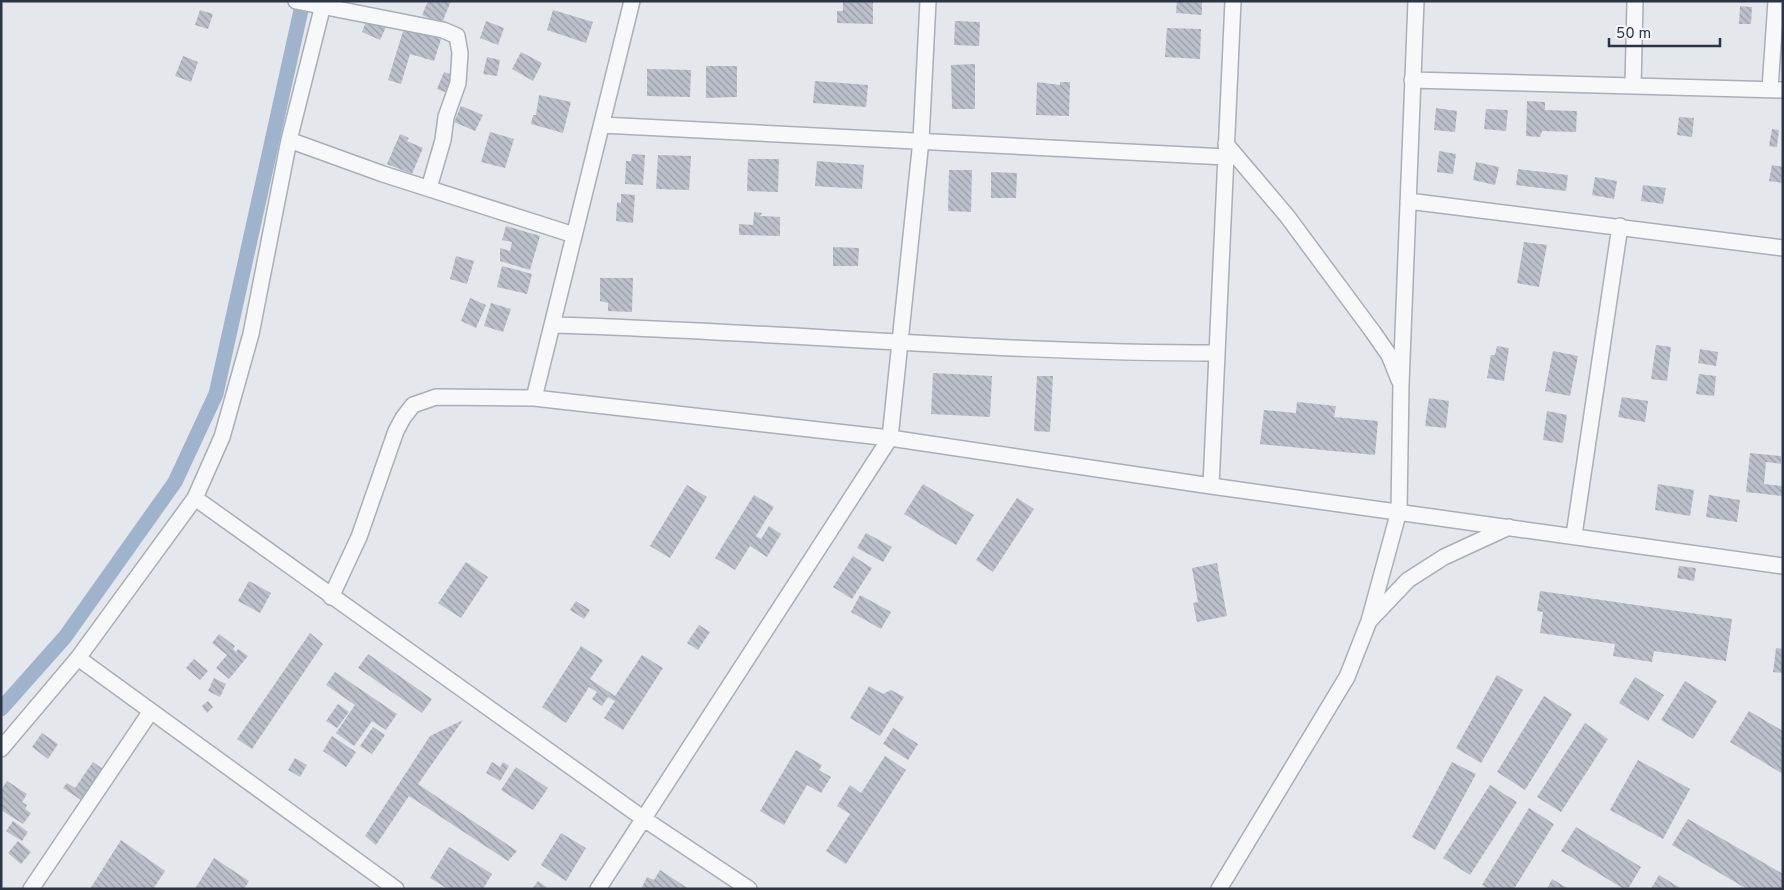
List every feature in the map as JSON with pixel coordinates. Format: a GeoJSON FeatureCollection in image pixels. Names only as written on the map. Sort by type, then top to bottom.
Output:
{"type":"FeatureCollection","features":[{"type":"Feature","properties":{"kind":"street"},"geometry":{"type":"LineString","coordinates":[[534,398],[632,1]]}},
{"type":"Feature","properties":{"kind":"street"},"geometry":{"type":"LineString","coordinates":[[598,889],[890,438],[921,140],[928,1]]}},
{"type":"Feature","properties":{"kind":"street"},"geometry":{"type":"LineString","coordinates":[[1211,486],[1233,1]]}},
{"type":"Feature","properties":{"kind":"street"},"geometry":{"type":"LineString","coordinates":[[1219,889],[1347,677],[1369,621],[1399,511],[1401,384],[1416,1]]}},
{"type":"Feature","properties":{"kind":"street"},"geometry":{"type":"LineString","coordinates":[[1633,86],[1635,1]]}},
{"type":"Feature","properties":{"kind":"street"},"geometry":{"type":"LineString","coordinates":[[1412,80],[1776,89],[1776,1]]}},
{"type":"Feature","properties":{"kind":"street"},"geometry":{"type":"LineString","coordinates":[[298,2],[323,4],[452,32],[457,36],[460,47],[458,83],[446,117],[443,140],[429,188]]}},
{"type":"Feature","properties":{"kind":"street"},"geometry":{"type":"LineString","coordinates":[[1,749],[78,658],[194,498],[222,437],[251,334],[289,140],[323,4]]}},
{"type":"Feature","properties":{"kind":"street"},"geometry":{"type":"LineString","coordinates":[[602,125],[921,140],[1226,151],[1287,216],[1389,355],[1401,384]]}},
{"type":"Feature","properties":{"kind":"street"},"geometry":{"type":"LineString","coordinates":[[289,140],[383,174],[574,234]]}},
{"type":"Feature","properties":{"kind":"street"},"geometry":{"type":"LineString","coordinates":[[1408,201],[1620,226],[1783,248]]}},
{"type":"Feature","properties":{"kind":"street"},"geometry":{"type":"LineString","coordinates":[[1574,535],[1620,226]]}},
{"type":"Feature","properties":{"kind":"street"},"geometry":{"type":"LineString","coordinates":[[552,325],[657,328],[899,343],[1121,353],[1216,353]]}},
{"type":"Feature","properties":{"kind":"street"},"geometry":{"type":"LineString","coordinates":[[331,596],[370,509],[396,431],[413,405],[436,397],[534,398],[890,438],[1211,486],[1510,526],[1783,566]]}},
{"type":"Feature","properties":{"kind":"street"},"geometry":{"type":"LineString","coordinates":[[194,498],[644,819],[749,889]]}},
{"type":"Feature","properties":{"kind":"street"},"geometry":{"type":"LineString","coordinates":[[1369,621],[1408,580],[1444,557],[1510,526]]}},
{"type":"Feature","properties":{"kind":"street"},"geometry":{"type":"LineString","coordinates":[[78,658],[396,889]]}},
{"type":"Feature","properties":{"kind":"street"},"geometry":{"type":"LineString","coordinates":[[31,889],[151,711]]}},
{"type":"Feature","properties":{"kind":"building"},"geometry":{"type":"Polygon","coordinates":[[[428,1],[451,1],[442,23],[422,15],[428,1]]]}},
{"type":"Feature","properties":{"kind":"building"},"geometry":{"type":"Polygon","coordinates":[[[843,1],[873,1],[873,24],[837,23],[837,11],[843,11],[843,1]]]}},
{"type":"Feature","properties":{"kind":"building"},"geometry":{"type":"Polygon","coordinates":[[[1177,1],[1202,1],[1202,15],[1176,13],[1177,1]]]}},
{"type":"Feature","properties":{"kind":"building"},"geometry":{"type":"Polygon","coordinates":[[[1740,6],[1752,7],[1751,24],[1739,24],[1740,6]]]}},
{"type":"Feature","properties":{"kind":"building"},"geometry":{"type":"Polygon","coordinates":[[[200,10],[213,14],[208,29],[195,25],[200,10]]]}},
{"type":"Feature","properties":{"kind":"building"},"geometry":{"type":"Polygon","coordinates":[[[553,10],[593,22],[586,43],[547,30],[553,10]]]}},
{"type":"Feature","properties":{"kind":"building"},"geometry":{"type":"Polygon","coordinates":[[[367,19],[386,27],[380,40],[362,32],[367,19]]]}},
{"type":"Feature","properties":{"kind":"building"},"geometry":{"type":"Polygon","coordinates":[[[486,21],[504,28],[498,45],[480,38],[486,21]]]}},
{"type":"Feature","properties":{"kind":"building"},"geometry":{"type":"Polygon","coordinates":[[[955,21],[980,22],[979,46],[954,45],[955,21]]]}},
{"type":"Feature","properties":{"kind":"building"},"geometry":{"type":"Polygon","coordinates":[[[404,28],[441,39],[434,61],[410,54],[401,84],[388,80],[404,28]]]}},
{"type":"Feature","properties":{"kind":"building"},"geometry":{"type":"Polygon","coordinates":[[[1167,28],[1201,29],[1200,59],[1165,57],[1167,28]]]}},
{"type":"Feature","properties":{"kind":"building"},"geometry":{"type":"Polygon","coordinates":[[[521,52],[542,63],[533,81],[512,69],[521,52]]]}},
{"type":"Feature","properties":{"kind":"building"},"geometry":{"type":"Polygon","coordinates":[[[183,56],[198,62],[191,82],[175,76],[183,56]]]}},
{"type":"Feature","properties":{"kind":"building"},"geometry":{"type":"Polygon","coordinates":[[[487,57],[500,60],[497,76],[483,74],[487,57]]]}},
{"type":"Feature","properties":{"kind":"building"},"geometry":{"type":"Polygon","coordinates":[[[975,64],[975,109],[952,109],[951,65],[975,64]]]}},
{"type":"Feature","properties":{"kind":"building"},"geometry":{"type":"Polygon","coordinates":[[[706,66],[737,66],[737,97],[706,98],[706,66]]]}},
{"type":"Feature","properties":{"kind":"building"},"geometry":{"type":"Polygon","coordinates":[[[647,69],[691,70],[690,97],[647,96],[647,69]]]}},
{"type":"Feature","properties":{"kind":"building"},"geometry":{"type":"Polygon","coordinates":[[[444,72],[457,77],[450,94],[437,89],[444,72]]]}},
{"type":"Feature","properties":{"kind":"building"},"geometry":{"type":"Polygon","coordinates":[[[815,81],[868,85],[866,107],[813,103],[815,81]]]}},
{"type":"Feature","properties":{"kind":"building"},"geometry":{"type":"Polygon","coordinates":[[[1037,82],[1060,85],[1060,82],[1070,82],[1069,116],[1036,115],[1037,82]]]}},
{"type":"Feature","properties":{"kind":"building"},"geometry":{"type":"Polygon","coordinates":[[[539,95],[571,102],[563,133],[531,124],[533,115],[536,115],[539,95]]]}},
{"type":"Feature","properties":{"kind":"building"},"geometry":{"type":"Polygon","coordinates":[[[1527,101],[1545,102],[1545,110],[1577,111],[1576,132],[1542,131],[1540,137],[1526,136],[1527,101]]]}},
{"type":"Feature","properties":{"kind":"building"},"geometry":{"type":"Polygon","coordinates":[[[461,106],[483,115],[475,131],[454,122],[461,106]]]}},
{"type":"Feature","properties":{"kind":"building"},"geometry":{"type":"Polygon","coordinates":[[[1436,108],[1457,111],[1455,132],[1434,130],[1436,108]]]}},
{"type":"Feature","properties":{"kind":"building"},"geometry":{"type":"Polygon","coordinates":[[[1486,109],[1508,110],[1506,131],[1484,129],[1486,109]]]}},
{"type":"Feature","properties":{"kind":"building"},"geometry":{"type":"Polygon","coordinates":[[[1679,117],[1694,118],[1692,137],[1677,135],[1679,117]]]}},
{"type":"Feature","properties":{"kind":"building"},"geometry":{"type":"Polygon","coordinates":[[[1772,129],[1779,130],[1777,147],[1769,146],[1772,129]]]}},
{"type":"Feature","properties":{"kind":"building"},"geometry":{"type":"Polygon","coordinates":[[[490,132],[514,139],[505,168],[481,162],[490,132]]]}},
{"type":"Feature","properties":{"kind":"building"},"geometry":{"type":"Polygon","coordinates":[[[400,134],[409,138],[407,141],[423,148],[412,174],[387,164],[400,134]]]}},
{"type":"Feature","properties":{"kind":"building"},"geometry":{"type":"Polygon","coordinates":[[[1439,151],[1456,154],[1453,174],[1437,172],[1439,151]]]}},
{"type":"Feature","properties":{"kind":"building"},"geometry":{"type":"Polygon","coordinates":[[[632,154],[645,155],[643,185],[625,184],[626,161],[631,161],[632,154]]]}},
{"type":"Feature","properties":{"kind":"building"},"geometry":{"type":"Polygon","coordinates":[[[658,155],[691,156],[689,190],[656,189],[658,155]]]}},
{"type":"Feature","properties":{"kind":"building"},"geometry":{"type":"Polygon","coordinates":[[[748,159],[779,159],[778,192],[747,191],[748,159]]]}},
{"type":"Feature","properties":{"kind":"building"},"geometry":{"type":"Polygon","coordinates":[[[817,161],[864,165],[862,189],[815,186],[817,161]]]}},
{"type":"Feature","properties":{"kind":"building"},"geometry":{"type":"Polygon","coordinates":[[[1476,162],[1499,167],[1495,185],[1473,180],[1476,162]]]}},
{"type":"Feature","properties":{"kind":"building"},"geometry":{"type":"Polygon","coordinates":[[[1772,165],[1783,167],[1783,183],[1769,181],[1772,165]]]}},
{"type":"Feature","properties":{"kind":"building"},"geometry":{"type":"Polygon","coordinates":[[[1518,169],[1568,175],[1566,191],[1516,185],[1518,169]]]}},
{"type":"Feature","properties":{"kind":"building"},"geometry":{"type":"Polygon","coordinates":[[[949,170],[972,170],[971,212],[948,211],[949,170]]]}},
{"type":"Feature","properties":{"kind":"building"},"geometry":{"type":"Polygon","coordinates":[[[991,172],[1017,173],[1016,198],[991,198],[991,172]]]}},
{"type":"Feature","properties":{"kind":"building"},"geometry":{"type":"Polygon","coordinates":[[[1595,177],[1617,181],[1614,199],[1592,195],[1595,177]]]}},
{"type":"Feature","properties":{"kind":"building"},"geometry":{"type":"Polygon","coordinates":[[[1643,185],[1666,188],[1663,204],[1641,201],[1643,185]]]}},
{"type":"Feature","properties":{"kind":"building"},"geometry":{"type":"Polygon","coordinates":[[[621,194],[635,195],[633,223],[616,221],[617,202],[621,203],[621,194]]]}},
{"type":"Feature","properties":{"kind":"building"},"geometry":{"type":"Polygon","coordinates":[[[754,212],[762,213],[760,216],[780,217],[780,236],[739,235],[739,224],[753,225],[754,212]]]}},
{"type":"Feature","properties":{"kind":"building"},"geometry":{"type":"Polygon","coordinates":[[[506,226],[540,236],[530,270],[500,261],[500,248],[510,251],[512,242],[502,240],[506,226]]]}},
{"type":"Feature","properties":{"kind":"building"},"geometry":{"type":"Polygon","coordinates":[[[1524,242],[1547,245],[1539,287],[1517,283],[1524,242]]]}},
{"type":"Feature","properties":{"kind":"building"},"geometry":{"type":"Polygon","coordinates":[[[833,247],[859,248],[858,266],[833,266],[833,247]]]}},
{"type":"Feature","properties":{"kind":"building"},"geometry":{"type":"Polygon","coordinates":[[[456,256],[474,261],[467,284],[450,279],[456,256]]]}},
{"type":"Feature","properties":{"kind":"building"},"geometry":{"type":"Polygon","coordinates":[[[502,266],[532,274],[527,294],[497,287],[502,266]]]}},
{"type":"Feature","properties":{"kind":"building"},"geometry":{"type":"Polygon","coordinates":[[[600,278],[633,278],[632,312],[608,311],[608,303],[600,301],[600,278]]]}},
{"type":"Feature","properties":{"kind":"building"},"geometry":{"type":"Polygon","coordinates":[[[470,298],[486,305],[476,328],[461,321],[470,298]]]}},
{"type":"Feature","properties":{"kind":"building"},"geometry":{"type":"Polygon","coordinates":[[[491,303],[511,309],[503,332],[484,326],[491,303]]]}},
{"type":"Feature","properties":{"kind":"building"},"geometry":{"type":"Polygon","coordinates":[[[1656,345],[1671,347],[1667,381],[1651,379],[1656,345]]]}},
{"type":"Feature","properties":{"kind":"building"},"geometry":{"type":"Polygon","coordinates":[[[1497,346],[1509,348],[1504,381],[1487,378],[1491,355],[1495,355],[1497,346]]]}},
{"type":"Feature","properties":{"kind":"building"},"geometry":{"type":"Polygon","coordinates":[[[1700,349],[1718,352],[1716,366],[1698,363],[1700,349]]]}},
{"type":"Feature","properties":{"kind":"building"},"geometry":{"type":"Polygon","coordinates":[[[1553,351],[1578,356],[1570,396],[1545,391],[1553,351]]]}},
{"type":"Feature","properties":{"kind":"building"},"geometry":{"type":"Polygon","coordinates":[[[933,373],[992,376],[990,417],[931,414],[933,373]]]}},
{"type":"Feature","properties":{"kind":"building"},"geometry":{"type":"Polygon","coordinates":[[[1699,374],[1716,376],[1714,396],[1696,394],[1699,374]]]}},
{"type":"Feature","properties":{"kind":"building"},"geometry":{"type":"Polygon","coordinates":[[[1037,376],[1053,376],[1050,432],[1034,431],[1037,376]]]}},
{"type":"Feature","properties":{"kind":"building"},"geometry":{"type":"Polygon","coordinates":[[[1622,397],[1648,401],[1645,422],[1618,417],[1622,397]]]}},
{"type":"Feature","properties":{"kind":"building"},"geometry":{"type":"Polygon","coordinates":[[[1429,398],[1449,401],[1446,428],[1425,426],[1429,398]]]}},
{"type":"Feature","properties":{"kind":"building"},"geometry":{"type":"Polygon","coordinates":[[[1297,402],[1336,406],[1334,417],[1378,421],[1375,455],[1260,444],[1264,410],[1296,413],[1297,402]]]}},
{"type":"Feature","properties":{"kind":"building"},"geometry":{"type":"Polygon","coordinates":[[[1547,411],[1567,415],[1563,443],[1543,440],[1547,411]]]}},
{"type":"Feature","properties":{"kind":"building"},"geometry":{"type":"Polygon","coordinates":[[[1750,453],[1781,456],[1781,464],[1766,462],[1764,484],[1783,486],[1783,496],[1746,492],[1750,453]]]}},
{"type":"Feature","properties":{"kind":"building"},"geometry":{"type":"Polygon","coordinates":[[[923,484],[974,515],[956,545],[904,514],[923,484]]]}},
{"type":"Feature","properties":{"kind":"building"},"geometry":{"type":"Polygon","coordinates":[[[1658,484],[1694,490],[1690,516],[1655,510],[1658,484]]]}},
{"type":"Feature","properties":{"kind":"building"},"geometry":{"type":"Polygon","coordinates":[[[687,485],[707,497],[670,558],[650,546],[687,485]]]}},
{"type":"Feature","properties":{"kind":"building"},"geometry":{"type":"Polygon","coordinates":[[[754,495],[774,507],[756,536],[761,539],[769,526],[781,534],[767,557],[750,546],[735,570],[715,558],[754,495]]]}},
{"type":"Feature","properties":{"kind":"building"},"geometry":{"type":"Polygon","coordinates":[[[1709,495],[1740,500],[1737,522],[1706,517],[1709,495]]]}},
{"type":"Feature","properties":{"kind":"building"},"geometry":{"type":"Polygon","coordinates":[[[1017,498],[1034,509],[993,572],[976,560],[1017,498]]]}},
{"type":"Feature","properties":{"kind":"building"},"geometry":{"type":"Polygon","coordinates":[[[866,533],[892,547],[883,562],[857,548],[866,533]]]}},
{"type":"Feature","properties":{"kind":"building"},"geometry":{"type":"Polygon","coordinates":[[[853,556],[872,568],[852,599],[833,587],[853,556]]]}},
{"type":"Feature","properties":{"kind":"building"},"geometry":{"type":"Polygon","coordinates":[[[466,562],[488,577],[461,618],[438,603],[466,562]]]}},
{"type":"Feature","properties":{"kind":"building"},"geometry":{"type":"Polygon","coordinates":[[[1217,563],[1227,616],[1197,622],[1193,603],[1198,602],[1192,568],[1217,563]]]}},
{"type":"Feature","properties":{"kind":"building"},"geometry":{"type":"Polygon","coordinates":[[[1679,566],[1696,568],[1694,581],[1677,578],[1679,566]]]}},
{"type":"Feature","properties":{"kind":"building"},"geometry":{"type":"Polygon","coordinates":[[[249,581],[271,593],[260,613],[238,601],[249,581]]]}},
{"type":"Feature","properties":{"kind":"building"},"geometry":{"type":"Polygon","coordinates":[[[1540,591],[1732,619],[1726,661],[1654,651],[1652,662],[1613,656],[1615,644],[1540,633],[1543,612],[1537,611],[1540,591]]]}},
{"type":"Feature","properties":{"kind":"building"},"geometry":{"type":"Polygon","coordinates":[[[860,595],[891,612],[881,629],[851,612],[860,595]]]}},
{"type":"Feature","properties":{"kind":"building"},"geometry":{"type":"Polygon","coordinates":[[[576,601],[590,610],[584,619],[570,610],[576,601]]]}},
{"type":"Feature","properties":{"kind":"building"},"geometry":{"type":"Polygon","coordinates":[[[699,625],[710,632],[698,650],[687,643],[699,625]]]}},
{"type":"Feature","properties":{"kind":"building"},"geometry":{"type":"Polygon","coordinates":[[[310,633],[323,644],[252,749],[237,739],[310,633]]]}},
{"type":"Feature","properties":{"kind":"building"},"geometry":{"type":"Polygon","coordinates":[[[219,634],[235,646],[233,649],[236,652],[238,649],[248,656],[229,679],[216,668],[227,655],[212,643],[219,634]]]}},
{"type":"Feature","properties":{"kind":"building"},"geometry":{"type":"Polygon","coordinates":[[[581,646],[603,660],[590,679],[615,696],[642,655],[663,668],[623,730],[604,718],[615,701],[608,697],[602,706],[592,699],[597,692],[589,687],[566,723],[542,707],[581,646]]]}},
{"type":"Feature","properties":{"kind":"building"},"geometry":{"type":"Polygon","coordinates":[[[1776,648],[1783,649],[1783,673],[1773,672],[1776,648]]]}},
{"type":"Feature","properties":{"kind":"building"},"geometry":{"type":"Polygon","coordinates":[[[368,654],[432,699],[422,713],[358,668],[368,654]]]}},
{"type":"Feature","properties":{"kind":"building"},"geometry":{"type":"Polygon","coordinates":[[[194,659],[208,671],[200,680],[186,668],[194,659]]]}},
{"type":"Feature","properties":{"kind":"building"},"geometry":{"type":"Polygon","coordinates":[[[335,672],[397,714],[386,730],[372,721],[354,746],[336,733],[355,705],[326,685],[335,672]]]}},
{"type":"Feature","properties":{"kind":"building"},"geometry":{"type":"Polygon","coordinates":[[[1497,675],[1523,690],[1481,763],[1456,748],[1497,675]]]}},
{"type":"Feature","properties":{"kind":"building"},"geometry":{"type":"Polygon","coordinates":[[[1635,677],[1664,695],[1648,721],[1619,703],[1635,677]]]}},
{"type":"Feature","properties":{"kind":"building"},"geometry":{"type":"Polygon","coordinates":[[[214,678],[226,684],[220,697],[208,691],[214,678]]]}},
{"type":"Feature","properties":{"kind":"building"},"geometry":{"type":"Polygon","coordinates":[[[1685,681],[1717,701],[1693,739],[1661,720],[1685,681]]]}},
{"type":"Feature","properties":{"kind":"building"},"geometry":{"type":"Polygon","coordinates":[[[869,686],[883,694],[891,690],[904,697],[880,736],[850,718],[869,686]]]}},
{"type":"Feature","properties":{"kind":"building"},"geometry":{"type":"Polygon","coordinates":[[[1544,696],[1572,714],[1525,790],[1497,772],[1544,696]]]}},
{"type":"Feature","properties":{"kind":"building"},"geometry":{"type":"Polygon","coordinates":[[[208,701],[213,707],[207,713],[202,706],[208,701]]]}},
{"type":"Feature","properties":{"kind":"building"},"geometry":{"type":"Polygon","coordinates":[[[338,704],[349,712],[337,728],[326,721],[338,704]]]}},
{"type":"Feature","properties":{"kind":"building"},"geometry":{"type":"Polygon","coordinates":[[[1749,711],[1783,731],[1783,774],[1730,742],[1749,711]]]}},
{"type":"Feature","properties":{"kind":"building"},"geometry":{"type":"Polygon","coordinates":[[[463,720],[418,784],[517,851],[508,861],[409,796],[376,845],[365,836],[430,736],[463,720]]]}},
{"type":"Feature","properties":{"kind":"building"},"geometry":{"type":"Polygon","coordinates":[[[1585,723],[1608,739],[1561,812],[1537,797],[1585,723]]]}},
{"type":"Feature","properties":{"kind":"building"},"geometry":{"type":"Polygon","coordinates":[[[373,727],[385,735],[372,754],[360,746],[373,727]]]}},
{"type":"Feature","properties":{"kind":"building"},"geometry":{"type":"Polygon","coordinates":[[[893,728],[918,744],[908,760],[883,744],[893,728]]]}},
{"type":"Feature","properties":{"kind":"building"},"geometry":{"type":"Polygon","coordinates":[[[42,733],[58,744],[48,759],[32,747],[42,733]]]}},
{"type":"Feature","properties":{"kind":"building"},"geometry":{"type":"Polygon","coordinates":[[[332,736],[356,752],[346,767],[323,751],[332,736]]]}},
{"type":"Feature","properties":{"kind":"building"},"geometry":{"type":"Polygon","coordinates":[[[796,750],[822,765],[819,770],[831,777],[821,793],[807,785],[784,825],[760,811],[796,750]]]}},
{"type":"Feature","properties":{"kind":"building"},"geometry":{"type":"Polygon","coordinates":[[[885,756],[906,770],[846,864],[826,851],[850,814],[837,806],[850,785],[861,793],[885,756]]]}},
{"type":"Feature","properties":{"kind":"building"},"geometry":{"type":"Polygon","coordinates":[[[295,758],[307,765],[300,777],[288,770],[295,758]]]}},
{"type":"Feature","properties":{"kind":"building"},"geometry":{"type":"Polygon","coordinates":[[[1638,760],[1690,789],[1663,839],[1610,810],[1638,760]]]}},
{"type":"Feature","properties":{"kind":"building"},"geometry":{"type":"Polygon","coordinates":[[[93,762],[103,769],[81,800],[63,788],[67,783],[75,788],[93,762]]]}},
{"type":"Feature","properties":{"kind":"building"},"geometry":{"type":"Polygon","coordinates":[[[492,762],[500,767],[503,762],[509,766],[500,781],[486,773],[492,762]]]}},
{"type":"Feature","properties":{"kind":"building"},"geometry":{"type":"Polygon","coordinates":[[[1452,762],[1476,774],[1435,850],[1412,837],[1452,762]]]}},
{"type":"Feature","properties":{"kind":"building"},"geometry":{"type":"Polygon","coordinates":[[[516,767],[548,788],[533,810],[501,790],[516,767]]]}},
{"type":"Feature","properties":{"kind":"building"},"geometry":{"type":"Polygon","coordinates":[[[7,781],[27,794],[22,802],[27,805],[25,809],[31,813],[23,824],[1,810],[1,790],[7,781]]]}},
{"type":"Feature","properties":{"kind":"building"},"geometry":{"type":"Polygon","coordinates":[[[1490,785],[1517,802],[1470,875],[1443,858],[1490,785]]]}},
{"type":"Feature","properties":{"kind":"building"},"geometry":{"type":"Polygon","coordinates":[[[1529,808],[1554,824],[1514,889],[1489,889],[1482,885],[1529,808]]]}},
{"type":"Feature","properties":{"kind":"building"},"geometry":{"type":"Polygon","coordinates":[[[1688,819],[1783,874],[1783,889],[1747,889],[1672,845],[1688,819]]]}},
{"type":"Feature","properties":{"kind":"building"},"geometry":{"type":"Polygon","coordinates":[[[13,821],[28,832],[22,841],[6,831],[13,821]]]}},
{"type":"Feature","properties":{"kind":"building"},"geometry":{"type":"Polygon","coordinates":[[[1576,827],[1641,867],[1628,889],[1624,889],[1561,851],[1576,827]]]}},
{"type":"Feature","properties":{"kind":"building"},"geometry":{"type":"Polygon","coordinates":[[[561,833],[586,848],[566,881],[541,865],[561,833]]]}},
{"type":"Feature","properties":{"kind":"building"},"geometry":{"type":"Polygon","coordinates":[[[121,840],[165,871],[153,889],[90,889],[121,840]]]}},
{"type":"Feature","properties":{"kind":"building"},"geometry":{"type":"Polygon","coordinates":[[[18,841],[31,852],[21,864],[8,853],[18,841]]]}},
{"type":"Feature","properties":{"kind":"building"},"geometry":{"type":"Polygon","coordinates":[[[449,847],[492,874],[483,889],[448,889],[430,878],[449,847]]]}},
{"type":"Feature","properties":{"kind":"building"},"geometry":{"type":"Polygon","coordinates":[[[214,858],[249,881],[244,889],[195,889],[214,858]]]}},
{"type":"Feature","properties":{"kind":"building"},"geometry":{"type":"Polygon","coordinates":[[[660,870],[689,889],[641,889],[647,877],[654,880],[660,870]]]}},
{"type":"Feature","properties":{"kind":"building"},"geometry":{"type":"Polygon","coordinates":[[[1659,875],[1682,889],[1651,889],[1659,875]]]}},
{"type":"Feature","properties":{"kind":"building"},"geometry":{"type":"Polygon","coordinates":[[[1552,879],[1569,889],[1547,889],[1552,879]]]}},
{"type":"Feature","properties":{"kind":"building"},"geometry":{"type":"Polygon","coordinates":[[[538,881],[549,889],[532,889],[538,881]]]}},
{"type":"Feature","properties":{"kind":"waterway"},"geometry":{"type":"LineString","coordinates":[[1,709],[65,637],[175,482],[216,394],[303,1]]}}]}
